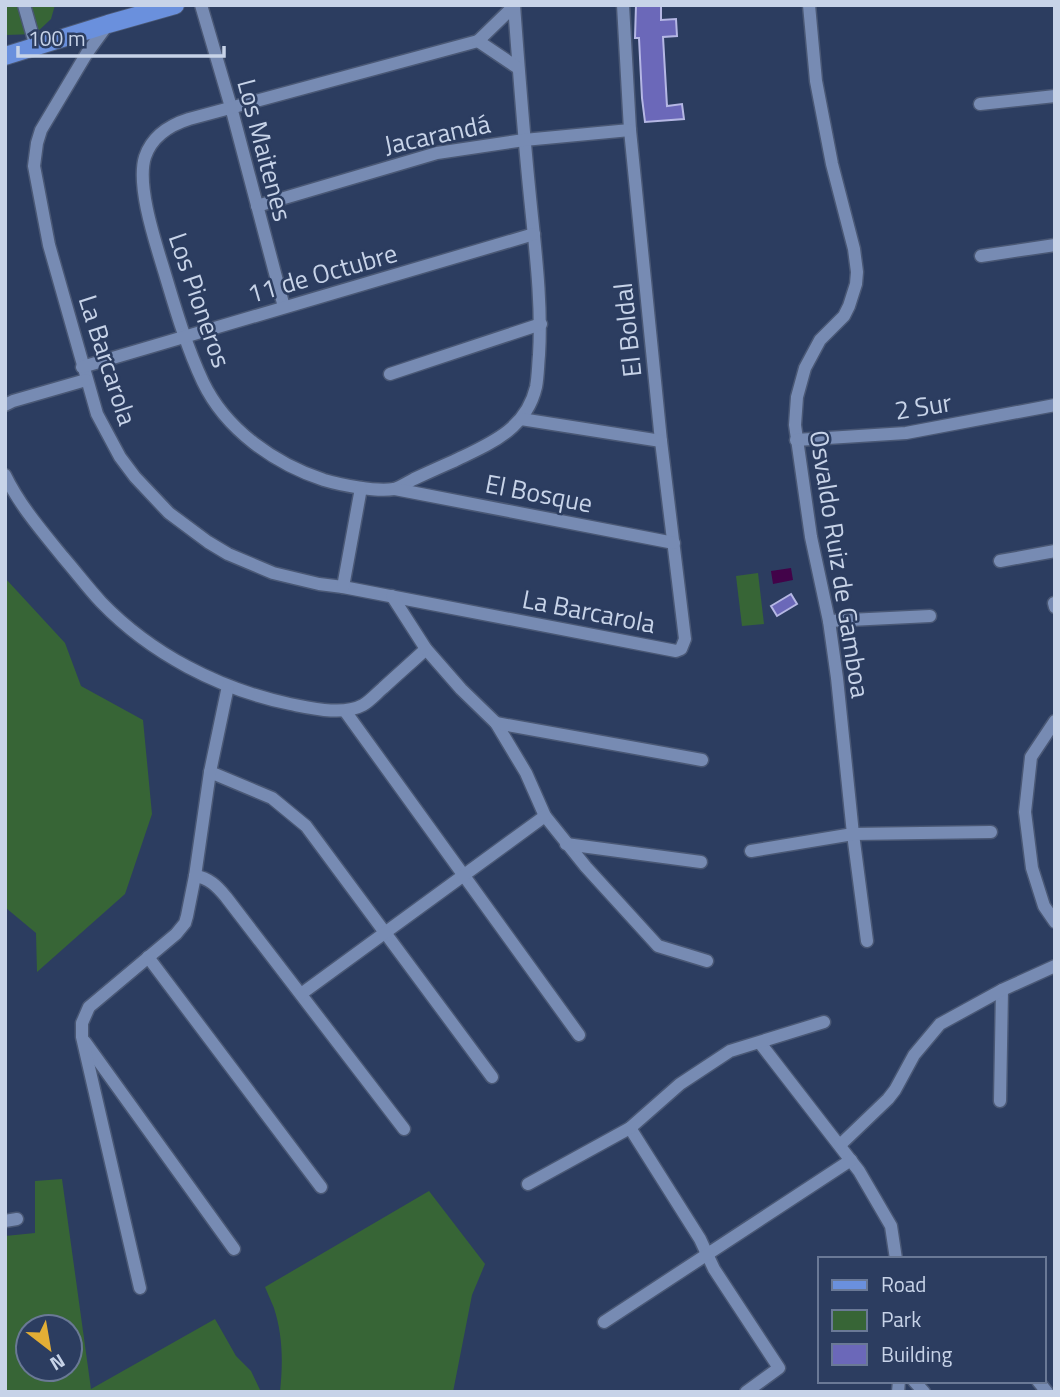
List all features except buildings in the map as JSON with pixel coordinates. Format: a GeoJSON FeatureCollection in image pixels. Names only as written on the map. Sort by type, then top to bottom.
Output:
{"type":"FeatureCollection","features":[{"type":"Feature","properties":{"kind":"main road"},"geometry":{"type":"LineString","coordinates":[[5,56],[175,5]]}},
{"type":"Feature","properties":{"kind":"street"},"geometry":{"type":"LineString","coordinates":[[24,5],[36,47]]}},
{"type":"Feature","properties":{"kind":"street","name":"Los Maitenes"},"geometry":{"type":"LineString","coordinates":[[201,5],[284,307]]}},
{"type":"Feature","properties":{"kind":"street","name":"Los Pioneros"},"geometry":{"type":"LineString","coordinates":[[514,5],[541,324],[532,400],[513,428],[494,442],[394,488],[361,488],[331,482],[297,470],[237,428],[204,384],[185,338],[148,214],[143,177],[145,158],[152,143],[173,125],[189,119],[478,41],[514,5]]}},
{"type":"Feature","properties":{"kind":"street","name":"El Boldal"},"geometry":{"type":"LineString","coordinates":[[623,5],[630,130],[660,441],[685,639],[681,649]]}},
{"type":"Feature","properties":{"kind":"street","name":"Osvaldo Ruiz de Gamboa"},"geometry":{"type":"LineString","coordinates":[[809,5],[818,91],[857,272],[853,295],[844,316],[820,340],[805,368],[797,397],[795,425],[811,537],[829,621],[837,678],[867,941]]}},
{"type":"Feature","properties":{"kind":"street","name":"La Barcarola"},"geometry":{"type":"LineString","coordinates":[[108,24],[87,53],[41,130],[34,156],[35,177],[49,245],[97,414],[120,457],[151,496],[188,528],[228,554],[273,573],[307,582],[676,651],[681,649]]}},
{"type":"Feature","properties":{"kind":"street"},"geometry":{"type":"LineString","coordinates":[[478,41],[518,68]]}},
{"type":"Feature","properties":{"kind":"street"},"geometry":{"type":"LineString","coordinates":[[980,104],[1055,96]]}},
{"type":"Feature","properties":{"kind":"street","name":"Jacarandá"},"geometry":{"type":"LineString","coordinates":[[257,206],[438,153],[524,140],[630,130]]}},
{"type":"Feature","properties":{"kind":"street","name":"11 de Octubre"},"geometry":{"type":"LineString","coordinates":[[5,405],[84,373],[185,338],[534,234]]}},
{"type":"Feature","properties":{"kind":"street"},"geometry":{"type":"LineString","coordinates":[[981,256],[1055,245]]}},
{"type":"Feature","properties":{"kind":"street"},"geometry":{"type":"LineString","coordinates":[[390,374],[541,324]]}},
{"type":"Feature","properties":{"kind":"street","name":"2 Sur"},"geometry":{"type":"LineString","coordinates":[[796,440],[906,433],[1055,405]]}},
{"type":"Feature","properties":{"kind":"street"},"geometry":{"type":"LineString","coordinates":[[521,419],[660,441]]}},
{"type":"Feature","properties":{"kind":"street"},"geometry":{"type":"LineString","coordinates":[[5,475],[31,518],[100,601],[119,619],[160,650],[193,670],[228,686],[274,700],[345,711],[363,705],[426,649]]}},
{"type":"Feature","properties":{"kind":"street"},"geometry":{"type":"LineString","coordinates":[[343,587],[361,488]]}},
{"type":"Feature","properties":{"kind":"street","name":"El Bosque"},"geometry":{"type":"LineString","coordinates":[[394,488],[674,543]]}},
{"type":"Feature","properties":{"kind":"street"},"geometry":{"type":"LineString","coordinates":[[1000,561],[1055,551]]}},
{"type":"Feature","properties":{"kind":"street"},"geometry":{"type":"LineString","coordinates":[[392,596],[426,649],[496,723],[526,773],[545,816],[566,844],[658,946],[707,961]]}},
{"type":"Feature","properties":{"kind":"street"},"geometry":{"type":"LineString","coordinates":[[829,621],[930,616]]}},
{"type":"Feature","properties":{"kind":"street"},"geometry":{"type":"LineString","coordinates":[[140,1288],[82,1037],[82,1023],[89,1007],[176,934],[185,923],[195,876],[210,772],[228,686]]}},
{"type":"Feature","properties":{"kind":"street"},"geometry":{"type":"LineString","coordinates":[[345,711],[579,1035]]}},
{"type":"Feature","properties":{"kind":"street"},"geometry":{"type":"LineString","coordinates":[[1055,721],[1031,757],[1026,812],[1032,868],[1044,906],[1055,922]]}},
{"type":"Feature","properties":{"kind":"street"},"geometry":{"type":"LineString","coordinates":[[496,723],[702,760]]}},
{"type":"Feature","properties":{"kind":"street"},"geometry":{"type":"LineString","coordinates":[[210,772],[272,798],[306,826],[492,1077]]}},
{"type":"Feature","properties":{"kind":"street"},"geometry":{"type":"LineString","coordinates":[[301,994],[545,816]]}},
{"type":"Feature","properties":{"kind":"street"},"geometry":{"type":"LineString","coordinates":[[751,851],[853,834],[991,832]]}},
{"type":"Feature","properties":{"kind":"street"},"geometry":{"type":"LineString","coordinates":[[566,844],[701,862]]}},
{"type":"Feature","properties":{"kind":"street"},"geometry":{"type":"LineString","coordinates":[[195,876],[218,888],[404,1129]]}},
{"type":"Feature","properties":{"kind":"street"},"geometry":{"type":"LineString","coordinates":[[148,957],[321,1187]]}},
{"type":"Feature","properties":{"kind":"street"},"geometry":{"type":"LineString","coordinates":[[840,1145],[888,1099],[914,1055],[940,1024],[1002,990],[1055,966]]}},
{"type":"Feature","properties":{"kind":"street"},"geometry":{"type":"LineString","coordinates":[[1000,1101],[1002,990]]}},
{"type":"Feature","properties":{"kind":"street"},"geometry":{"type":"LineString","coordinates":[[528,1184],[630,1128],[680,1084],[730,1051],[824,1022]]}},
{"type":"Feature","properties":{"kind":"street"},"geometry":{"type":"LineString","coordinates":[[82,1037],[234,1249]]}},
{"type":"Feature","properties":{"kind":"street"},"geometry":{"type":"LineString","coordinates":[[760,1043],[859,1171],[891,1226],[895,1257]]}},
{"type":"Feature","properties":{"kind":"street"},"geometry":{"type":"LineString","coordinates":[[630,1128],[700,1239],[714,1269],[779,1368],[746,1392]]}},
{"type":"Feature","properties":{"kind":"street"},"geometry":{"type":"LineString","coordinates":[[604,1322],[850,1160]]}},
{"type":"Feature","properties":{"kind":"green space"},"geometry":{"type":"Polygon","coordinates":[[[5,5],[55,5],[51,19],[35,34],[6,35],[5,5]]]}},
{"type":"Feature","properties":{"kind":"green space"},"geometry":{"type":"Polygon","coordinates":[[[758,573],[764,624],[742,626],[736,576],[758,573]]]}},
{"type":"Feature","properties":{"kind":"green space"},"geometry":{"type":"Polygon","coordinates":[[[5,578],[65,643],[81,686],[143,720],[152,814],[125,894],[37,972],[36,933],[5,906],[5,578]]]}},
{"type":"Feature","properties":{"kind":"green space"},"geometry":{"type":"Polygon","coordinates":[[[62,1179],[81,1313],[14,1313],[14,1383],[84,1383],[84,1338],[91,1389],[215,1319],[236,1356],[251,1371],[261,1392],[5,1392],[5,1236],[35,1233],[35,1181],[62,1179]]]}},
{"type":"Feature","properties":{"kind":"green space"},"geometry":{"type":"Polygon","coordinates":[[[429,1191],[485,1264],[472,1295],[453,1392],[280,1392],[281,1339],[274,1308],[265,1287],[429,1191]]]}},
{"type":"Feature","properties":{"kind":"shaded area"},"geometry":{"type":"Polygon","coordinates":[[[791,568],[793,580],[773,584],[771,571],[791,568]]]}}]}
